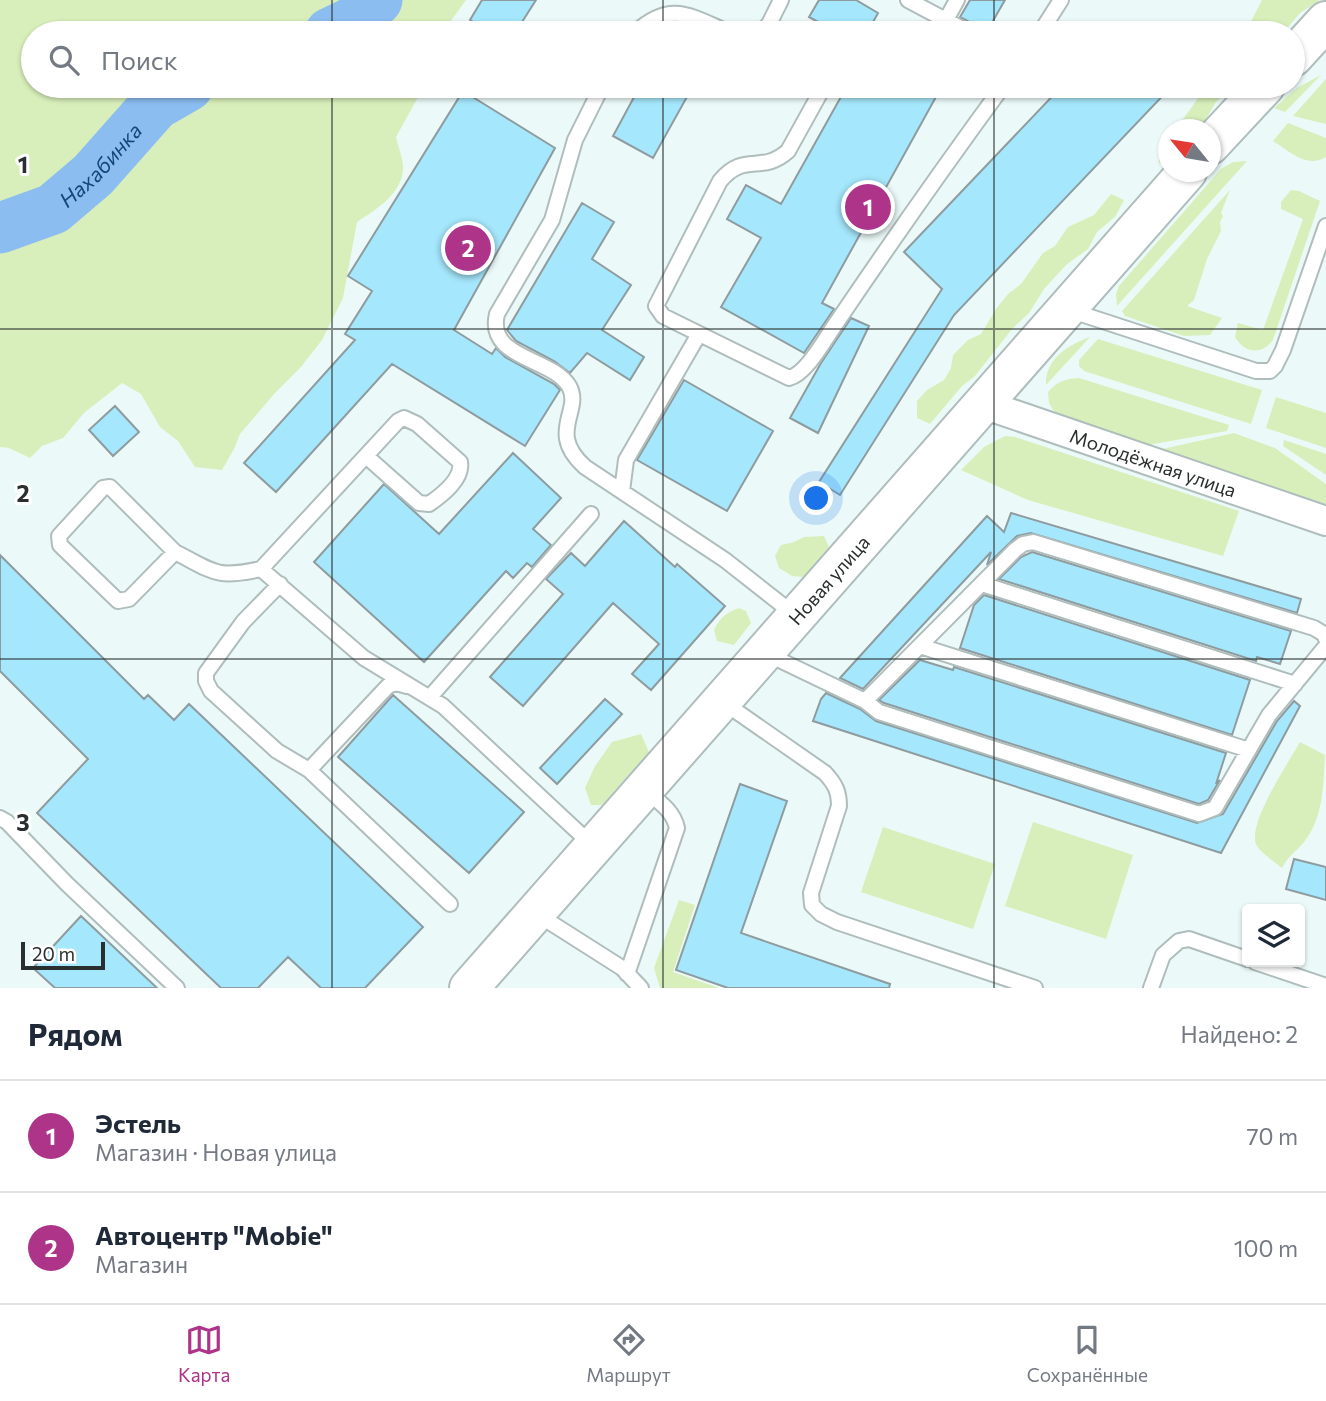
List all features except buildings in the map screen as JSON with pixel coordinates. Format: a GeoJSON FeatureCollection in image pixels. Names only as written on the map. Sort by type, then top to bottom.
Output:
{"type":"FeatureCollection","features":[{"type":"Feature","properties":{"kind":"street"},"geometry":{"type":"LineString","coordinates":[[1305,44],[1326,21]]}},
{"type":"Feature","properties":{"kind":"street"},"geometry":{"type":"LineString","coordinates":[[1221,133],[1254,98]]}},
{"type":"Feature","properties":{"kind":"street","name":"Новая улица"},"geometry":{"type":"LineString","coordinates":[[469,988],[1178,182]]}},
{"type":"Feature","properties":{"kind":"street","name":"Молодёжная улица"},"geometry":{"type":"LineString","coordinates":[[983,404],[1326,521]]}},
{"type":"Feature","properties":{"kind":"lane"},"geometry":{"type":"LineString","coordinates":[[770,21],[781,0]]}},
{"type":"Feature","properties":{"kind":"lane"},"geometry":{"type":"LineString","coordinates":[[908,0],[946,20],[957,0]]}},
{"type":"Feature","properties":{"kind":"lane"},"geometry":{"type":"LineString","coordinates":[[1048,21],[1061,0]]}},
{"type":"Feature","properties":{"kind":"lane"},"geometry":{"type":"LineString","coordinates":[[646,21],[673,8],[705,21]]}},
{"type":"Feature","properties":{"kind":"lane"},"geometry":{"type":"LineString","coordinates":[[596,98],[575,140],[552,220],[497,314],[495,330],[503,344],[561,378],[569,387],[572,397],[566,433],[569,449],[585,467],[725,560],[796,615]]}},
{"type":"Feature","properties":{"kind":"lane"},"geometry":{"type":"LineString","coordinates":[[817,98],[788,151],[779,159],[766,164],[739,164],[729,170],[720,181],[656,306],[658,312],[789,378],[796,376],[813,358],[894,236],[994,98]]}},
{"type":"Feature","properties":{"kind":"lane"},"geometry":{"type":"LineString","coordinates":[[1067,309],[1256,371],[1270,371],[1283,350],[1326,226]]}},
{"type":"Feature","properties":{"kind":"lane"},"geometry":{"type":"LineString","coordinates":[[621,491],[626,460],[699,334]]}},
{"type":"Feature","properties":{"kind":"lane"},"geometry":{"type":"LineString","coordinates":[[176,552],[129,599],[118,601],[60,545],[59,537],[103,488],[110,487],[176,552],[216,574],[235,575],[261,569],[398,421],[404,418],[411,420],[460,462],[461,469],[457,478],[438,498],[429,504],[419,503],[366,456]]}},
{"type":"Feature","properties":{"kind":"lane"},"geometry":{"type":"LineString","coordinates":[[430,697],[591,514]]}},
{"type":"Feature","properties":{"kind":"lane"},"geometry":{"type":"LineString","coordinates":[[865,701],[1015,550],[1023,544],[1033,542],[1314,628],[1324,634],[1326,639]]}},
{"type":"Feature","properties":{"kind":"lane"},"geometry":{"type":"LineString","coordinates":[[261,569],[364,658],[430,697],[473,733],[593,846]]}},
{"type":"Feature","properties":{"kind":"lane"},"geometry":{"type":"LineString","coordinates":[[280,584],[243,622],[206,673],[206,681],[211,691],[276,751],[309,770],[450,904]]}},
{"type":"Feature","properties":{"kind":"lane"},"geometry":{"type":"LineString","coordinates":[[982,584],[1295,684]]}},
{"type":"Feature","properties":{"kind":"lane"},"geometry":{"type":"LineString","coordinates":[[919,646],[1249,750]]}},
{"type":"Feature","properties":{"kind":"lane"},"geometry":{"type":"LineString","coordinates":[[764,652],[865,701],[879,712],[1199,814],[1214,808],[1269,715],[1326,646]]}},
{"type":"Feature","properties":{"kind":"lane"},"geometry":{"type":"LineString","coordinates":[[309,770],[388,686],[397,683],[412,687]]}},
{"type":"Feature","properties":{"kind":"lane"},"geometry":{"type":"LineString","coordinates":[[723,702],[825,774],[835,784],[839,794],[839,806],[811,893],[811,905],[837,922],[1035,988]]}},
{"type":"Feature","properties":{"kind":"lane"},"geometry":{"type":"LineString","coordinates":[[627,974],[677,828],[675,818],[643,789]]}},
{"type":"Feature","properties":{"kind":"lane"},"geometry":{"type":"LineString","coordinates":[[2,818],[177,988]]}},
{"type":"Feature","properties":{"kind":"lane"},"geometry":{"type":"LineString","coordinates":[[535,914],[598,952],[627,974],[640,988]]}},
{"type":"Feature","properties":{"kind":"lane"},"geometry":{"type":"LineString","coordinates":[[1151,988],[1163,955],[1178,941],[1189,939],[1242,957]]}},
{"type":"Feature","properties":{"kind":"lane"},"geometry":{"type":"LineString","coordinates":[[1270,967],[1326,986]]}},
{"type":"Feature","properties":{"kind":"green space"},"geometry":{"type":"Polygon","coordinates":[[[0,0],[466,0],[451,21],[21,21],[21,98],[418,98],[396,137],[403,162],[401,179],[386,201],[357,222],[343,298],[322,340],[240,434],[222,470],[195,467],[178,441],[160,427],[141,394],[122,383],[84,413],[63,438],[42,446],[30,458],[9,448],[0,447],[0,0]]]}},
{"type":"Feature","properties":{"kind":"green space"},"geometry":{"type":"Polygon","coordinates":[[[1262,0],[1320,0],[1300,13],[1293,21],[1251,21],[1262,0]]]}},
{"type":"Feature","properties":{"kind":"green space"},"geometry":{"type":"Polygon","coordinates":[[[1321,75],[1305,91],[1305,84],[1321,75]]]}},
{"type":"Feature","properties":{"kind":"green space"},"geometry":{"type":"Polygon","coordinates":[[[1326,79],[1326,124],[1293,116],[1326,79]]]}},
{"type":"Feature","properties":{"kind":"green space"},"geometry":{"type":"Polygon","coordinates":[[[1198,98],[1220,98],[1206,119],[1183,119],[1198,98]]]}},
{"type":"Feature","properties":{"kind":"green space"},"geometry":{"type":"Polygon","coordinates":[[[1286,98],[1299,98],[1285,112],[1274,108],[1286,98]]]}},
{"type":"Feature","properties":{"kind":"green space"},"geometry":{"type":"Polygon","coordinates":[[[1288,123],[1326,138],[1326,157],[1305,160],[1273,141],[1288,123]]]}},
{"type":"Feature","properties":{"kind":"green space"},"geometry":{"type":"Polygon","coordinates":[[[1247,161],[1117,306],[1116,294],[1119,286],[1210,182],[1221,182],[1221,169],[1233,162],[1247,161]]]}},
{"type":"Feature","properties":{"kind":"green space"},"geometry":{"type":"Polygon","coordinates":[[[1230,190],[1221,213],[1221,231],[1207,259],[1194,300],[1187,306],[1222,318],[1210,335],[1184,336],[1125,316],[1122,311],[1230,190]]]}},
{"type":"Feature","properties":{"kind":"green space"},"geometry":{"type":"Polygon","coordinates":[[[1291,190],[1320,201],[1273,340],[1264,348],[1254,351],[1244,347],[1235,337],[1238,323],[1263,330],[1303,219],[1281,209],[1281,202],[1291,190]]]}},
{"type":"Feature","properties":{"kind":"green space"},"geometry":{"type":"Polygon","coordinates":[[[1111,194],[1124,200],[1115,217],[1097,232],[1088,249],[1066,265],[1044,289],[1029,313],[930,424],[917,418],[917,401],[927,390],[944,380],[951,368],[953,355],[968,340],[981,334],[1008,294],[1021,284],[1043,253],[1055,246],[1068,227],[1094,215],[1111,194]]]}},
{"type":"Feature","properties":{"kind":"green space"},"geometry":{"type":"Polygon","coordinates":[[[1090,337],[1046,385],[1049,368],[1059,354],[1090,337]]]}},
{"type":"Feature","properties":{"kind":"green space"},"geometry":{"type":"Polygon","coordinates":[[[1098,339],[1262,390],[1251,424],[1084,371],[1079,366],[1079,360],[1098,339]]]}},
{"type":"Feature","properties":{"kind":"green space"},"geometry":{"type":"Polygon","coordinates":[[[1079,378],[1229,425],[1227,431],[1148,445],[1070,423],[1053,410],[1048,392],[1062,381],[1079,378]]]}},
{"type":"Feature","properties":{"kind":"green space"},"geometry":{"type":"Polygon","coordinates":[[[1276,397],[1326,413],[1326,448],[1266,428],[1276,397]]]}},
{"type":"Feature","properties":{"kind":"green space"},"geometry":{"type":"Polygon","coordinates":[[[1234,433],[1275,448],[1326,484],[1326,504],[1158,450],[1234,433]]]}},
{"type":"Feature","properties":{"kind":"green space"},"geometry":{"type":"Polygon","coordinates":[[[1005,436],[1239,511],[1223,556],[1028,500],[961,470],[984,447],[1005,436]]]}},
{"type":"Feature","properties":{"kind":"green space"},"geometry":{"type":"Polygon","coordinates":[[[1284,440],[1326,454],[1326,475],[1283,446],[1284,440]]]}},
{"type":"Feature","properties":{"kind":"green space"},"geometry":{"type":"Polygon","coordinates":[[[824,536],[829,547],[804,577],[792,576],[779,568],[775,556],[781,545],[804,537],[824,536]]]}},
{"type":"Feature","properties":{"kind":"green space"},"geometry":{"type":"Polygon","coordinates":[[[739,608],[746,611],[751,623],[734,645],[717,641],[714,630],[719,622],[739,608]]]}},
{"type":"Feature","properties":{"kind":"green space"},"geometry":{"type":"Polygon","coordinates":[[[641,734],[649,752],[644,764],[631,772],[602,805],[591,805],[585,788],[595,766],[612,742],[641,734]]]}},
{"type":"Feature","properties":{"kind":"green space"},"geometry":{"type":"Polygon","coordinates":[[[1300,742],[1325,755],[1322,798],[1313,828],[1282,868],[1259,849],[1255,837],[1262,810],[1300,742]]]}},
{"type":"Feature","properties":{"kind":"green space"},"geometry":{"type":"Polygon","coordinates":[[[1033,822],[1133,855],[1106,939],[1005,906],[1033,822]]]}},
{"type":"Feature","properties":{"kind":"green space"},"geometry":{"type":"Polygon","coordinates":[[[883,827],[995,864],[973,929],[861,892],[883,827]]]}},
{"type":"Feature","properties":{"kind":"green space"},"geometry":{"type":"Polygon","coordinates":[[[679,900],[695,905],[673,972],[719,988],[660,988],[654,968],[679,900]]]}},
{"type":"Feature","properties":{"kind":"waterway","name":"Нахабинка"},"geometry":{"type":"LineString","coordinates":[[354,21],[377,0]]}},
{"type":"Feature","properties":{"kind":"waterway","name":"Нахабинка"},"geometry":{"type":"LineString","coordinates":[[0,228],[53,209],[93,175],[155,105],[167,98]]}},
{"type":"Feature","properties":{"kind":"place","name":"Эстель"},"geometry":{"type":"Point","coordinates":[868,207]}},
{"type":"Feature","properties":{"kind":"place","name":"Автоцентр \"Mobie\""},"geometry":{"type":"Point","coordinates":[468,248]}}]}
